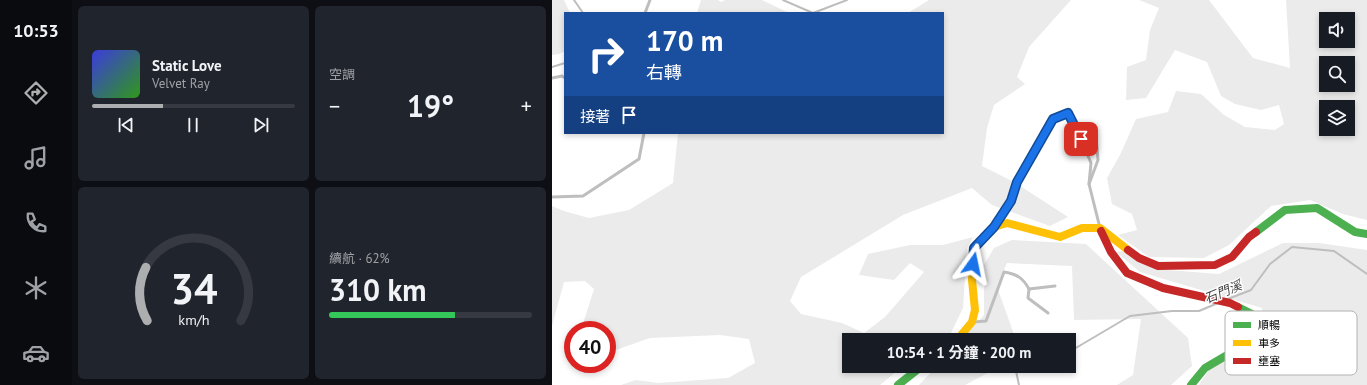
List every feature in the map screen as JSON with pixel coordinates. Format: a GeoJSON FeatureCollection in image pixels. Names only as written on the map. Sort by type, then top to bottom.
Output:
{"type":"FeatureCollection","features":[{"type":"Feature","properties":{"kind":"street"},"geometry":{"type":"LineString","coordinates":[[963,333],[972,322],[975,310],[972,280],[974,248],[994,227],[1006,223],[1060,237],[1082,228],[1100,228],[1139,258],[1158,266],[1215,265],[1232,257],[1249,237],[1284,210],[1317,208],[1355,232],[1367,234]]}},
{"type":"Feature","properties":{"kind":"street"},"geometry":{"type":"LineString","coordinates":[[1100,228],[1111,252],[1127,273],[1163,288],[1229,303],[1246,311]]}},
{"type":"Feature","properties":{"kind":"street"},"geometry":{"type":"LineString","coordinates":[[1191,385],[1205,368],[1225,356]]}},
{"type":"Feature","properties":{"kind":"street"},"geometry":{"type":"LineString","coordinates":[[898,385],[913,373]]}},
{"type":"Feature","properties":{"kind":"lane"},"geometry":{"type":"LineString","coordinates":[[645,12],[650,0]]}},
{"type":"Feature","properties":{"kind":"lane"},"geometry":{"type":"LineString","coordinates":[[552,78],[562,76],[564,77]]}},
{"type":"Feature","properties":{"kind":"lane"},"geometry":{"type":"LineString","coordinates":[[994,227],[1011,201],[1017,182],[1053,119],[1068,113],[1076,127],[1091,163],[1089,184],[1100,228]]}},
{"type":"Feature","properties":{"kind":"lane"},"geometry":{"type":"LineString","coordinates":[[552,197],[583,196],[639,159],[644,134]]}},
{"type":"Feature","properties":{"kind":"lane"},"geometry":{"type":"LineString","coordinates":[[1089,184],[1098,160],[1096,136]]}},
{"type":"Feature","properties":{"kind":"lane"},"geometry":{"type":"LineString","coordinates":[[972,322],[986,321],[1004,272],[1016,274],[1025,281],[1029,289],[1028,298],[1048,313]]}},
{"type":"Feature","properties":{"kind":"lane"},"geometry":{"type":"LineString","coordinates":[[1029,289],[1055,286]]}},
{"type":"Feature","properties":{"kind":"shaded area"},"geometry":{"type":"Polygon","coordinates":[[[552,0],[564,0],[570,12],[564,12],[564,52],[552,55],[552,0]]]}},
{"type":"Feature","properties":{"kind":"shaded area"},"geometry":{"type":"Polygon","coordinates":[[[701,0],[718,0],[721,2],[725,0],[762,0],[787,12],[697,12],[701,0]]]}},
{"type":"Feature","properties":{"kind":"shaded area"},"geometry":{"type":"Polygon","coordinates":[[[929,0],[1071,0],[1029,47],[1017,77],[1025,84],[994,105],[987,128],[982,166],[1014,182],[1068,217],[1050,226],[992,205],[972,188],[903,215],[801,277],[790,301],[801,314],[842,323],[864,333],[842,333],[842,373],[895,373],[880,385],[621,385],[636,380],[658,383],[728,378],[755,363],[749,339],[720,335],[650,338],[616,350],[616,321],[584,321],[594,289],[585,281],[564,282],[552,326],[552,206],[589,218],[629,210],[673,183],[678,134],[944,134],[944,12],[910,12],[929,0]]]}},
{"type":"Feature","properties":{"kind":"shaded area"},"geometry":{"type":"Polygon","coordinates":[[[1139,0],[1209,0],[1253,58],[1290,68],[1286,0],[1367,0],[1367,220],[1343,214],[1310,200],[1271,206],[1229,245],[1204,258],[1149,257],[1118,235],[1137,230],[1132,214],[1112,204],[1107,178],[1120,155],[1136,119],[1168,112],[1176,91],[1201,94],[1224,115],[1245,127],[1275,130],[1284,124],[1279,105],[1261,110],[1235,104],[1221,96],[1207,62],[1175,50],[1146,98],[1126,100],[1127,67],[1146,60],[1150,30],[1159,8],[1139,0]]]}},
{"type":"Feature","properties":{"kind":"shaded area"},"geometry":{"type":"Polygon","coordinates":[[[973,237],[967,248],[963,308],[951,333],[864,333],[885,317],[924,272],[910,263],[894,280],[859,275],[868,254],[910,245],[943,245],[973,237]]]}},
{"type":"Feature","properties":{"kind":"shaded area"},"geometry":{"type":"Polygon","coordinates":[[[1012,240],[1086,244],[1188,338],[1192,366],[1171,385],[1117,385],[1133,375],[1141,319],[1074,320],[1072,266],[1007,263],[997,287],[1013,333],[967,333],[984,315],[984,265],[994,248],[1012,240]]]}},
{"type":"Feature","properties":{"kind":"shaded area"},"geometry":{"type":"Polygon","coordinates":[[[1283,243],[1319,243],[1367,250],[1367,385],[1199,385],[1209,370],[1225,360],[1225,375],[1357,375],[1357,311],[1262,311],[1262,308],[1140,272],[1116,252],[1125,251],[1155,269],[1219,274],[1283,243]]]}},
{"type":"Feature","properties":{"kind":"shaded area"},"geometry":{"type":"Polygon","coordinates":[[[930,373],[988,373],[965,385],[919,385],[930,373]]]}},
{"type":"Feature","properties":{"kind":"waterway"},"geometry":{"type":"LineString","coordinates":[[574,0],[582,12]]}},
{"type":"Feature","properties":{"kind":"waterway"},"geometry":{"type":"LineString","coordinates":[[783,0],[811,12]]}},
{"type":"Feature","properties":{"kind":"waterway"},"geometry":{"type":"LineString","coordinates":[[816,12],[847,0]]}},
{"type":"Feature","properties":{"kind":"waterway"},"geometry":{"type":"LineString","coordinates":[[552,67],[564,63]]}},
{"type":"Feature","properties":{"kind":"waterway","name":"石門溪"},"geometry":{"type":"LineString","coordinates":[[1228,299],[1251,290],[1270,264],[1292,247],[1334,251],[1367,274]]}},
{"type":"Feature","properties":{"kind":"waterway","name":"石門溪"},"geometry":{"type":"LineString","coordinates":[[1076,348],[1130,316],[1172,311],[1199,311],[1218,303]]}},
{"type":"Feature","properties":{"kind":"waterway","name":"石門溪"},"geometry":{"type":"LineString","coordinates":[[1016,373],[1019,385]]}},
{"type":"Feature","properties":{"kind":"traffic: fast"},"geometry":{"type":"LineString","coordinates":[[1256,232],[1285,210],[1317,208],[1355,232],[1367,234]]}},
{"type":"Feature","properties":{"kind":"traffic: fast"},"geometry":{"type":"LineString","coordinates":[[1238,307],[1246,311]]}},
{"type":"Feature","properties":{"kind":"traffic: fast"},"geometry":{"type":"LineString","coordinates":[[1191,385],[1205,368],[1225,356]]}},
{"type":"Feature","properties":{"kind":"traffic: fast"},"geometry":{"type":"LineString","coordinates":[[898,385],[913,373]]}},
{"type":"Feature","properties":{"kind":"traffic: slow"},"geometry":{"type":"LineString","coordinates":[[963,333],[972,322],[975,310],[972,280],[974,248],[994,227],[1007,223],[1060,237],[1082,228],[1100,228],[1128,250]]}},
{"type":"Feature","properties":{"kind":"traffic: jam"},"geometry":{"type":"LineString","coordinates":[[1101,231],[1111,252],[1127,273],[1163,288],[1230,303],[1238,307]]}},
{"type":"Feature","properties":{"kind":"traffic: jam"},"geometry":{"type":"LineString","coordinates":[[1128,250],[1139,258],[1158,266],[1215,265],[1232,257],[1249,237],[1256,232]]}},
{"type":"Feature","properties":{"kind":"route"},"geometry":{"type":"LineString","coordinates":[[973,264],[974,248],[994,227],[1011,201],[1017,182],[1053,119],[1068,113],[1081,139]]}}]}
